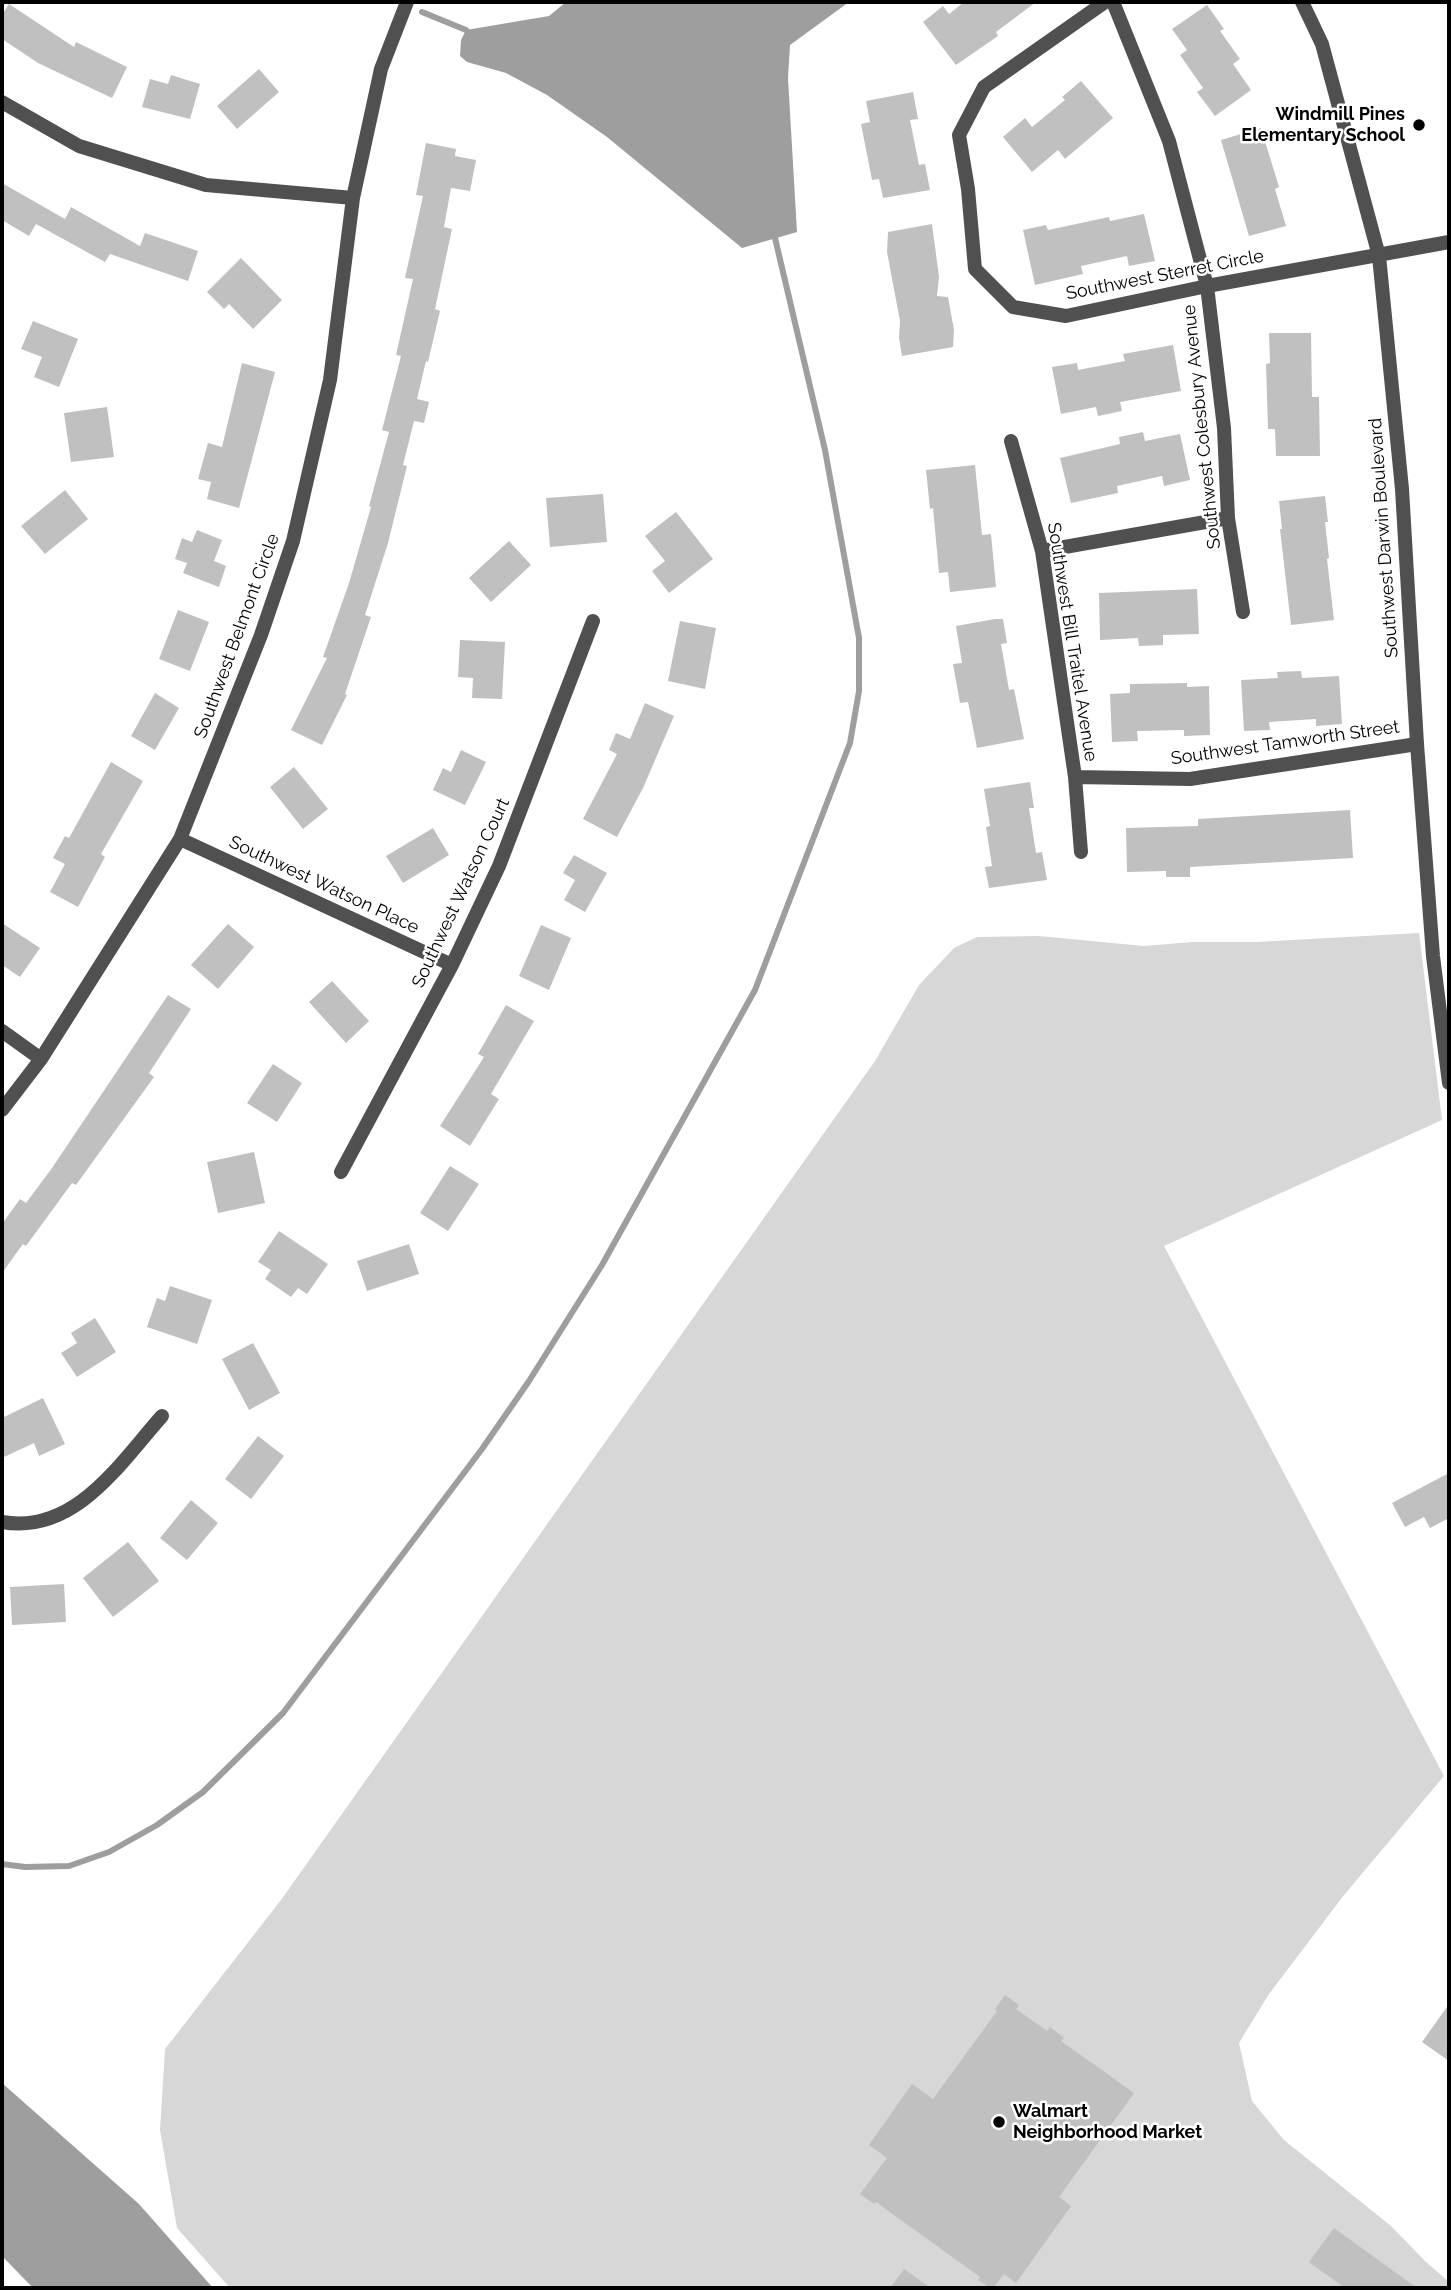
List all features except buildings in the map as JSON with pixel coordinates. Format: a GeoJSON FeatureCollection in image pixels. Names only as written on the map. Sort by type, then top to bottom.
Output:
{"type":"FeatureCollection","features":[{"type":"Feature","properties":{"kind":"street","name":"Southwest Belmont Circle"},"geometry":{"type":"LineString","coordinates":[[2,1110],[41,1059],[180,839],[261,635],[293,541],[330,380],[353,198],[381,69],[407,2]]}},
{"type":"Feature","properties":{"kind":"street","name":"Southwest Sterret Circle"},"geometry":{"type":"LineString","coordinates":[[1105,2],[984,87],[959,135],[968,189],[975,269],[1013,307],[1066,316],[1207,286],[1449,242]]}},
{"type":"Feature","properties":{"kind":"street","name":"Southwest Colesbury Avenue"},"geometry":{"type":"LineString","coordinates":[[1113,2],[1169,141],[1207,286],[1224,428],[1228,518],[1243,612]]}},
{"type":"Feature","properties":{"kind":"street","name":"Southwest Darwin Boulevard"},"geometry":{"type":"LineString","coordinates":[[1302,2],[1322,44],[1379,256],[1402,489],[1433,956],[1449,1083]]}},
{"type":"Feature","properties":{"kind":"street"},"geometry":{"type":"LineString","coordinates":[[2,102],[79,146],[205,185],[353,198]]}},
{"type":"Feature","properties":{"kind":"street","name":"Southwest Bill Traitel Avenue"},"geometry":{"type":"LineString","coordinates":[[1011,440],[1042,551],[1075,778],[1081,852]]}},
{"type":"Feature","properties":{"kind":"street"},"geometry":{"type":"LineString","coordinates":[[1042,551],[1228,518]]}},
{"type":"Feature","properties":{"kind":"street","name":"Southwest Watson Court"},"geometry":{"type":"LineString","coordinates":[[341,1172],[452,965],[499,866],[593,621]]}},
{"type":"Feature","properties":{"kind":"street","name":"Southwest Tamworth Street"},"geometry":{"type":"LineString","coordinates":[[1075,778],[1190,779],[1417,744]]}},
{"type":"Feature","properties":{"kind":"street","name":"Southwest Watson Place"},"geometry":{"type":"LineString","coordinates":[[180,839],[452,965]]}},
{"type":"Feature","properties":{"kind":"street"},"geometry":{"type":"LineString","coordinates":[[2,1031],[41,1059]]}},
{"type":"Feature","properties":{"kind":"street"},"geometry":{"type":"LineString","coordinates":[[2,1522],[18,1524],[37,1521],[71,1510],[89,1496],[162,1416]]}},
{"type":"Feature","properties":{"kind":"shaded area"},"geometry":{"type":"Polygon","coordinates":[[[566,2],[849,2],[790,45],[788,78],[797,232],[742,248],[607,137],[547,95],[506,73],[467,62],[460,56],[461,40],[466,30],[549,16],[566,2]]]}},
{"type":"Feature","properties":{"kind":"shaded area"},"geometry":{"type":"Polygon","coordinates":[[[1419,933],[1442,1120],[1164,1246],[1444,1776],[1344,1895],[1269,1994],[1239,2043],[1252,2101],[1284,2140],[1391,2226],[1449,2282],[1449,2288],[230,2288],[177,2228],[160,2130],[165,2049],[281,1900],[875,1061],[919,985],[954,948],[977,937],[1039,936],[1144,946],[1419,933]]]}},
{"type":"Feature","properties":{"kind":"shaded area"},"geometry":{"type":"Polygon","coordinates":[[[2,2083],[139,2204],[213,2288],[33,2288],[2,2256],[2,2083]]]}},
{"type":"Feature","properties":{"kind":"waterway"},"geometry":{"type":"LineString","coordinates":[[422,12],[466,30]]}},
{"type":"Feature","properties":{"kind":"waterway"},"geometry":{"type":"LineString","coordinates":[[2,1864],[25,1867],[69,1866],[109,1852],[157,1825],[203,1792],[283,1713],[482,1449],[529,1381],[602,1265],[755,990],[850,743],[859,691],[859,638],[825,450],[775,238]]}},
{"type":"Feature","properties":{"kind":"place","name":"Windmill Pines Elementary School"},"geometry":{"type":"Point","coordinates":[1419,125]}},
{"type":"Feature","properties":{"kind":"place","name":"Walmart Neighborhood Market"},"geometry":{"type":"Point","coordinates":[999,2122]}}]}
